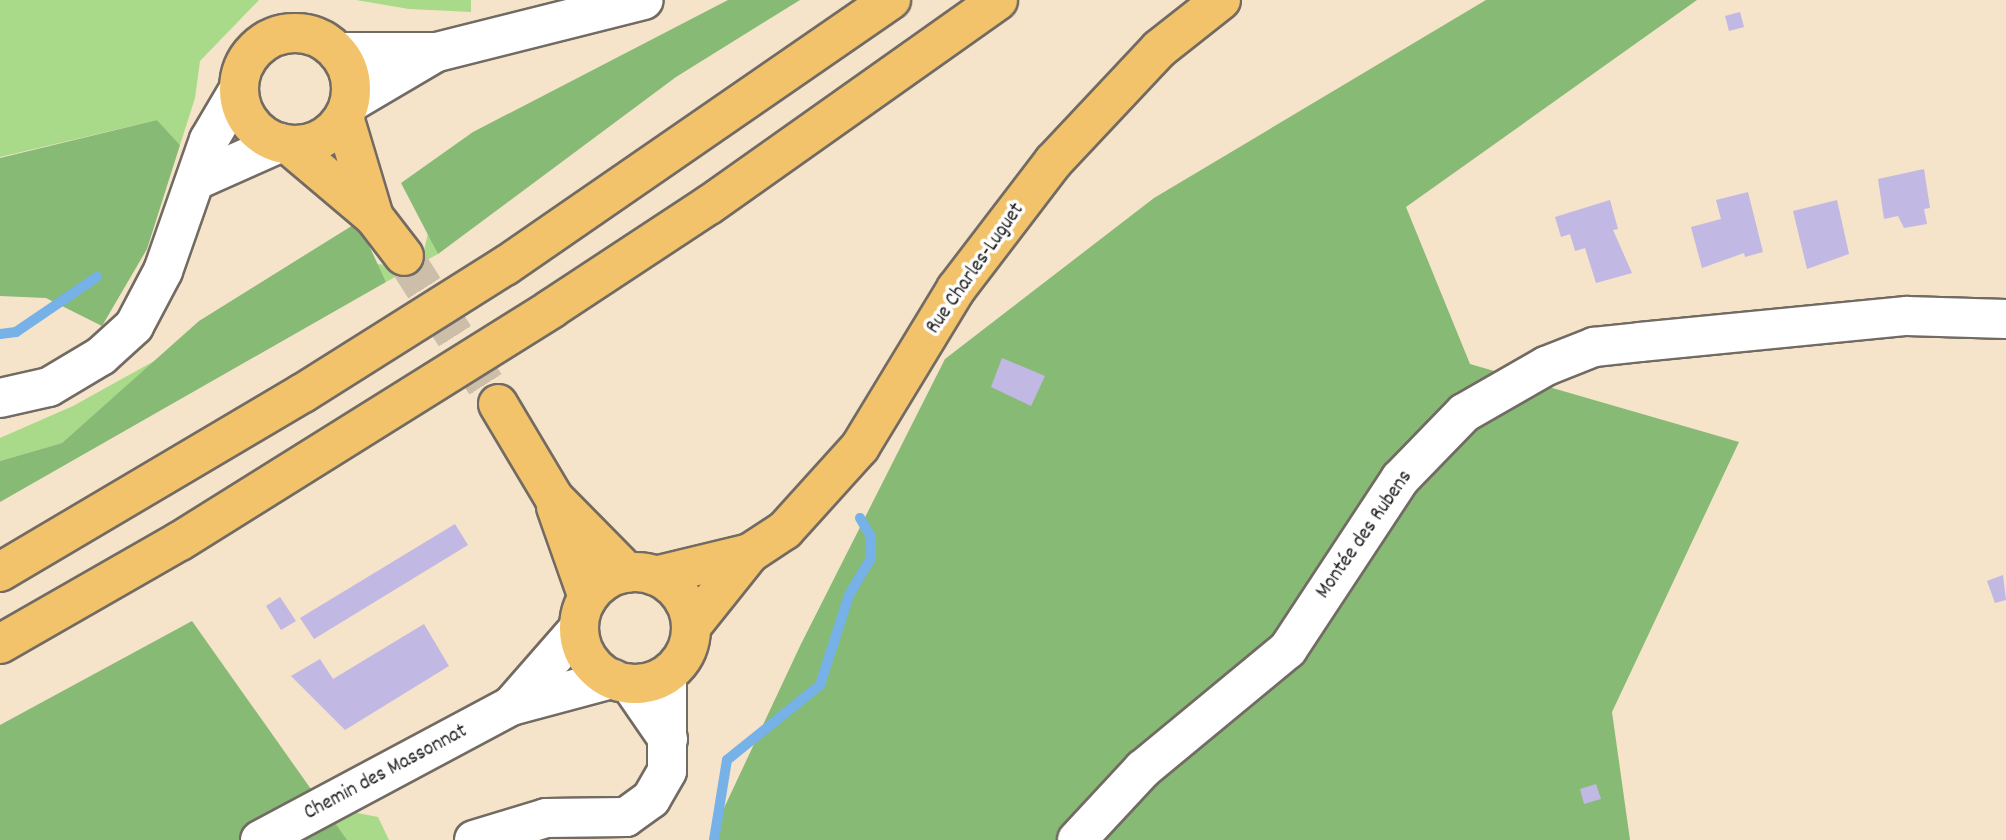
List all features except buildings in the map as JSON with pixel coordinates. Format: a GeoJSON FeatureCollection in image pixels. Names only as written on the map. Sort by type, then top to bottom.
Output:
{"type":"FeatureCollection","features":[{"type":"Feature","properties":{"kind":"main road"},"geometry":{"type":"LineString","coordinates":[[0,572],[267,415],[505,266],[671,156],[891,0]]}},
{"type":"Feature","properties":{"kind":"main road"},"geometry":{"type":"LineString","coordinates":[[0,644],[180,541],[551,309],[709,205],[998,0]]}},
{"type":"Feature","properties":{"kind":"main road","name":"Rue Charles-Luguet"},"geometry":{"type":"LineString","coordinates":[[691,627],[750,553],[785,530],[860,447],[956,289],[1053,162],[1159,49],[1221,0]]}},
{"type":"Feature","properties":{"kind":"main road"},"geometry":{"type":"LineString","coordinates":[[374,217],[347,110],[350,77],[337,52],[306,34],[270,39],[248,58],[239,89],[248,121],[285,144],[374,217],[404,256]]}},
{"type":"Feature","properties":{"kind":"main road"},"geometry":{"type":"LineString","coordinates":[[285,144],[327,136],[347,110]]}},
{"type":"Feature","properties":{"kind":"main road"},"geometry":{"type":"LineString","coordinates":[[498,404],[554,498],[584,613],[588,658],[621,682],[667,675],[688,649],[691,627],[684,600],[642,574],[554,498]]}},
{"type":"Feature","properties":{"kind":"main road","name":"Rue Charles-Luguet"},"geometry":{"type":"LineString","coordinates":[[642,574],[750,553]]}},
{"type":"Feature","properties":{"kind":"main road"},"geometry":{"type":"LineString","coordinates":[[584,613],[606,581],[642,574]]}},
{"type":"Feature","properties":{"kind":"street"},"geometry":{"type":"LineString","coordinates":[[337,52],[437,52],[644,0]]}},
{"type":"Feature","properties":{"kind":"street"},"geometry":{"type":"LineString","coordinates":[[347,110],[437,52]]}},
{"type":"Feature","properties":{"kind":"street"},"geometry":{"type":"LineString","coordinates":[[0,398],[49,387],[101,356],[134,326],[163,271],[209,140],[239,89]]}},
{"type":"Feature","properties":{"kind":"street"},"geometry":{"type":"LineString","coordinates":[[197,180],[285,144]]}},
{"type":"Feature","properties":{"kind":"street","name":"Montée des Rubens"},"geometry":{"type":"LineString","coordinates":[[1077,840],[1143,769],[1288,649],[1400,479],[1464,413],[1546,366],[1594,348],[1640,342],[1907,316],[2006,319]]}},
{"type":"Feature","properties":{"kind":"street","name":"Chemin des Massonnat"},"geometry":{"type":"LineString","coordinates":[[511,706],[584,613]]}},
{"type":"Feature","properties":{"kind":"street"},"geometry":{"type":"LineString","coordinates":[[474,840],[546,818],[626,817],[652,799],[667,771],[667,675]]}},
{"type":"Feature","properties":{"kind":"street"},"geometry":{"type":"LineString","coordinates":[[621,682],[668,739]]}},
{"type":"Feature","properties":{"kind":"street","name":"Chemin des Massonnat"},"geometry":{"type":"LineString","coordinates":[[260,840],[511,706],[621,682]]}},
{"type":"Feature","properties":{"kind":"green space"},"geometry":{"type":"Polygon","coordinates":[[[0,0],[259,0],[200,61],[195,98],[180,145],[157,120],[0,157],[0,0]]]}},
{"type":"Feature","properties":{"kind":"green space"},"geometry":{"type":"Polygon","coordinates":[[[356,0],[471,0],[471,12],[409,9],[356,0]]]}},
{"type":"Feature","properties":{"kind":"green space"},"geometry":{"type":"Polygon","coordinates":[[[728,0],[800,0],[676,77],[438,254],[401,183],[473,132],[728,0]]]}},
{"type":"Feature","properties":{"kind":"green space"},"geometry":{"type":"Polygon","coordinates":[[[1486,0],[1697,0],[1406,207],[1470,364],[1739,442],[1612,712],[1630,840],[709,840],[801,644],[945,359],[1154,198],[1486,0]]]}},
{"type":"Feature","properties":{"kind":"green space"},"geometry":{"type":"Polygon","coordinates":[[[157,120],[180,145],[147,249],[102,326],[46,298],[0,296],[0,158],[157,120]]]}},
{"type":"Feature","properties":{"kind":"green space"},"geometry":{"type":"Polygon","coordinates":[[[358,222],[386,282],[0,502],[0,461],[62,443],[199,321],[358,222]]]}},
{"type":"Feature","properties":{"kind":"green space"},"geometry":{"type":"Polygon","coordinates":[[[428,233],[438,254],[386,282],[377,264],[402,267],[423,255],[428,233]]]}},
{"type":"Feature","properties":{"kind":"green space"},"geometry":{"type":"Polygon","coordinates":[[[156,360],[62,443],[0,461],[0,438],[73,406],[156,360]]]}},
{"type":"Feature","properties":{"kind":"green space"},"geometry":{"type":"Polygon","coordinates":[[[192,621],[347,840],[0,840],[0,725],[192,621]]]}},
{"type":"Feature","properties":{"kind":"green space"},"geometry":{"type":"Polygon","coordinates":[[[347,811],[378,817],[389,840],[293,840],[347,811]]]}},
{"type":"Feature","properties":{"kind":"waterway"},"geometry":{"type":"LineString","coordinates":[[0,334],[16,332],[97,277]]}},
{"type":"Feature","properties":{"kind":"waterway"},"geometry":{"type":"LineString","coordinates":[[714,840],[727,760],[820,685],[849,595],[871,558],[871,537],[860,518]]}},
{"type":"Feature","properties":{"kind":"tunnel"},"geometry":{"type":"LineString","coordinates":[[404,256],[498,404]]}}]}
